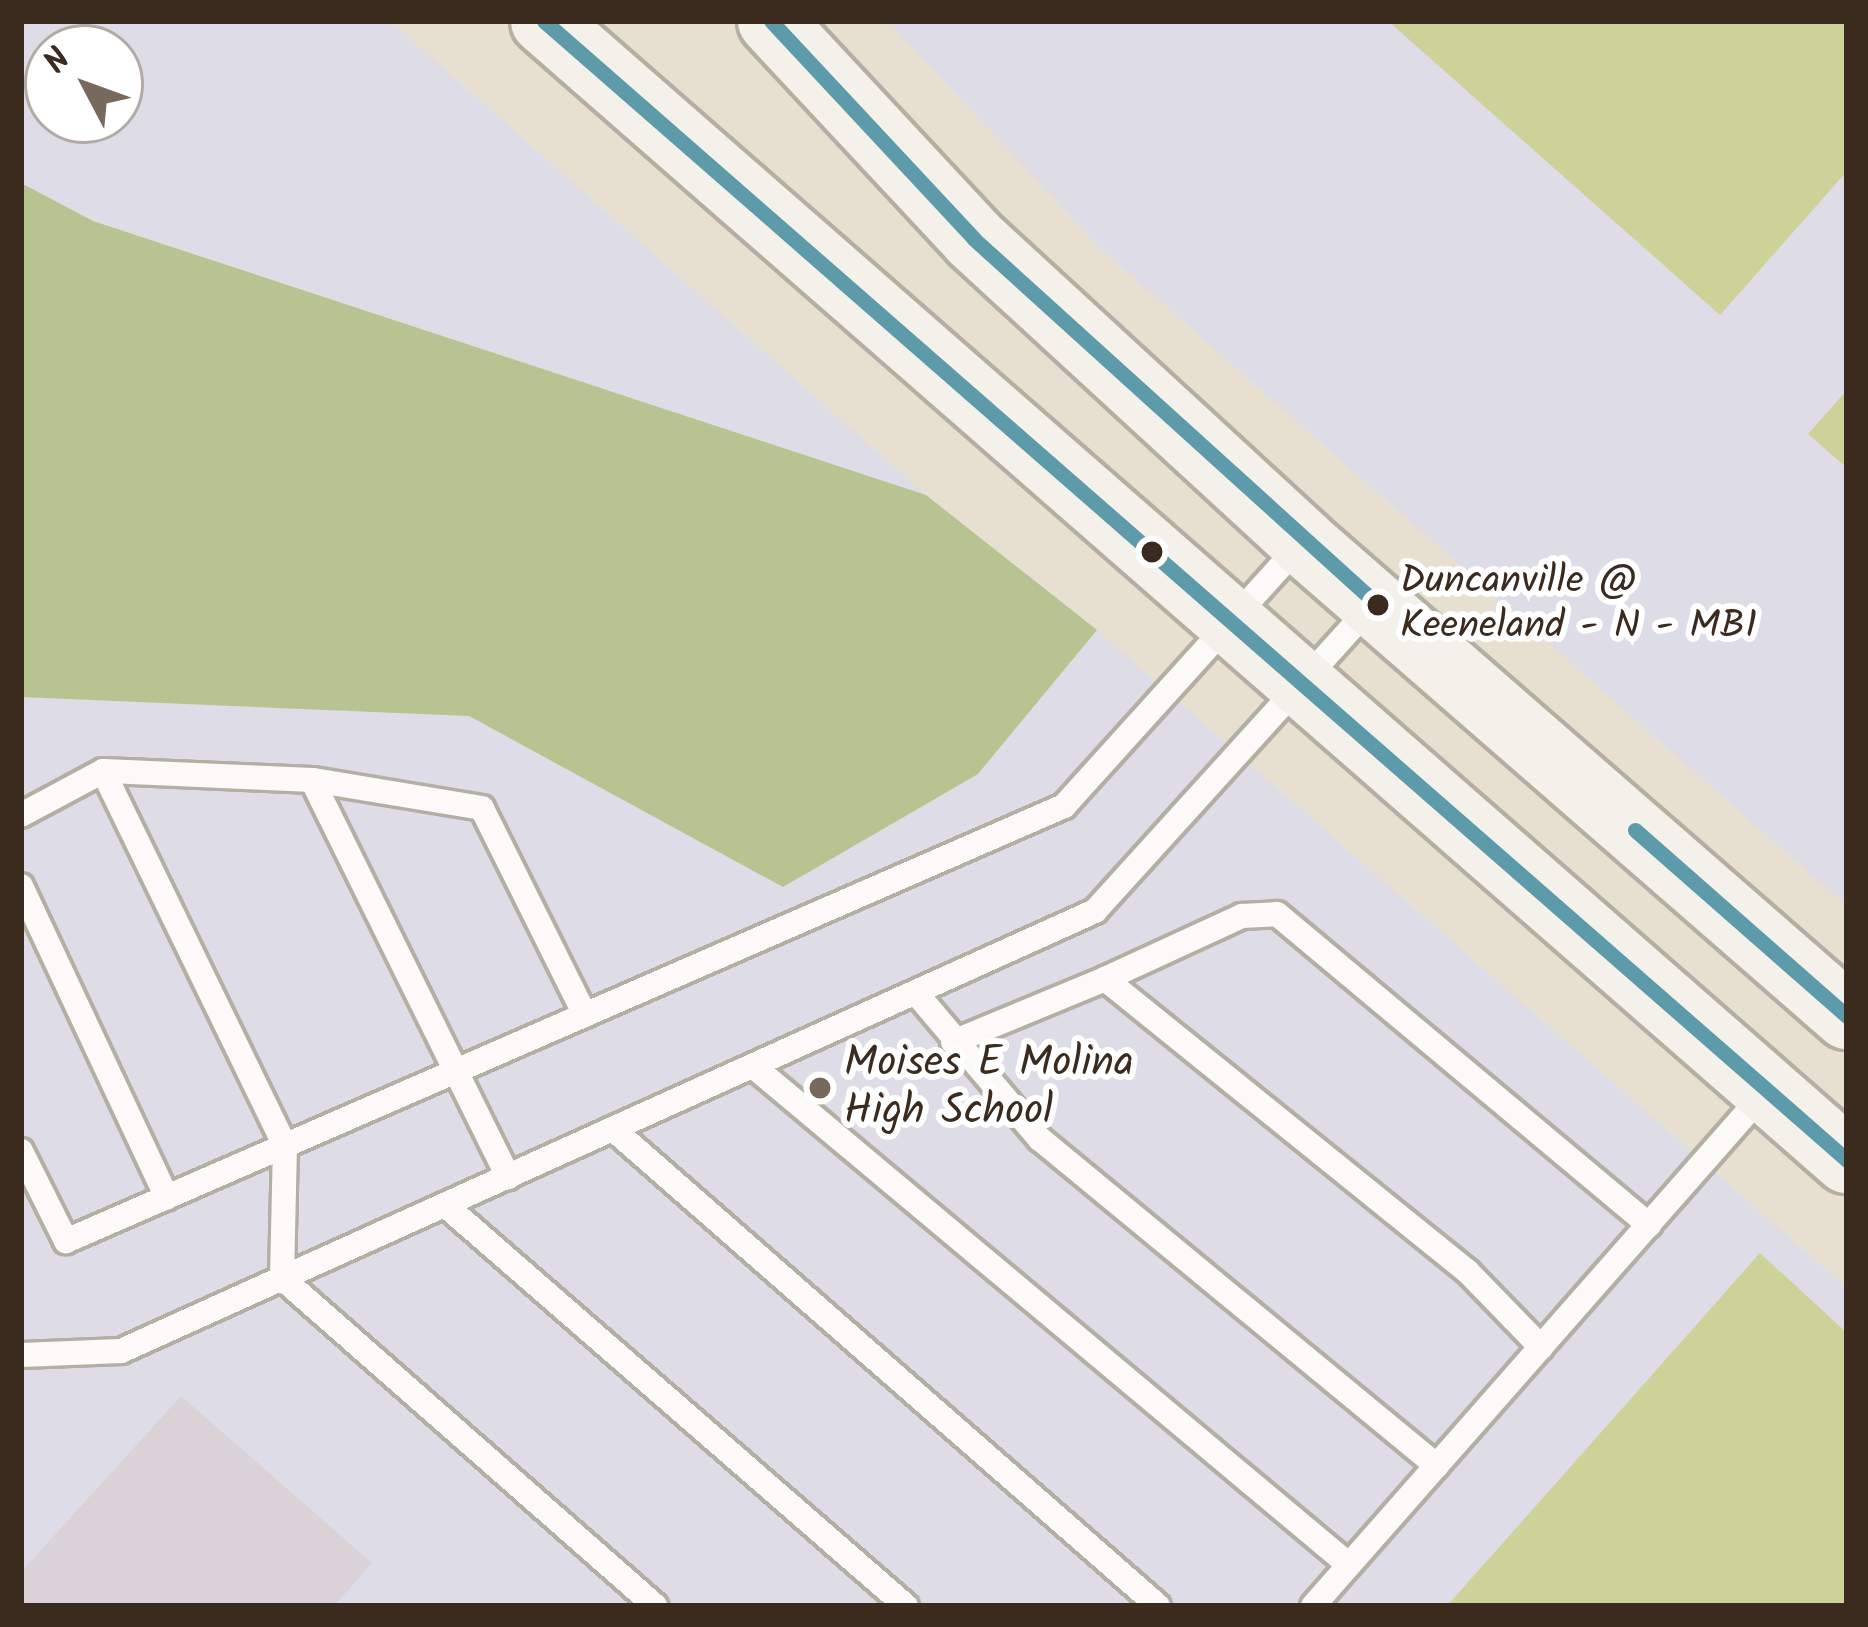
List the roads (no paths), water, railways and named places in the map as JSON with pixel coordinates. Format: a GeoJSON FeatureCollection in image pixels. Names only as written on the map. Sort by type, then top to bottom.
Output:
{"type":"FeatureCollection","features":[{"type":"Feature","properties":{"kind":"main road"},"geometry":{"type":"LineString","coordinates":[[544,21],[1847,1160]]}},
{"type":"Feature","properties":{"kind":"main road"},"geometry":{"type":"LineString","coordinates":[[771,21],[974,239],[1303,542],[1847,1016]]}},
{"type":"Feature","properties":{"kind":"lane"},"geometry":{"type":"LineString","coordinates":[[21,1151],[66,1241],[1064,806],[1229,616],[1303,542]]}},
{"type":"Feature","properties":{"kind":"lane"},"geometry":{"type":"LineString","coordinates":[[21,1355],[122,1351],[1095,911],[1375,603]]}},
{"type":"Feature","properties":{"kind":"lane"},"geometry":{"type":"LineString","coordinates":[[21,815],[103,771],[311,780],[482,808],[585,1015]]}},
{"type":"Feature","properties":{"kind":"lane"},"geometry":{"type":"LineString","coordinates":[[103,771],[286,1145],[282,1278]]}},
{"type":"Feature","properties":{"kind":"lane"},"geometry":{"type":"LineString","coordinates":[[311,780],[459,1070],[508,1177]]}},
{"type":"Feature","properties":{"kind":"lane"},"geometry":{"type":"LineString","coordinates":[[21,886],[167,1197]]}},
{"type":"Feature","properties":{"kind":"lane"},"geometry":{"type":"LineString","coordinates":[[953,1042],[1242,916],[1277,914],[1649,1225]]}},
{"type":"Feature","properties":{"kind":"lane"},"geometry":{"type":"LineString","coordinates":[[1105,979],[1468,1272],[1541,1347]]}},
{"type":"Feature","properties":{"kind":"lane"},"geometry":{"type":"LineString","coordinates":[[916,993],[953,1042],[1040,1138],[1437,1466]]}},
{"type":"Feature","properties":{"kind":"lane"},"geometry":{"type":"LineString","coordinates":[[752,1066],[1349,1565]]}},
{"type":"Feature","properties":{"kind":"lane"},"geometry":{"type":"LineString","coordinates":[[1313,1606],[1767,1090]]}},
{"type":"Feature","properties":{"kind":"lane"},"geometry":{"type":"LineString","coordinates":[[613,1129],[1158,1606]]}},
{"type":"Feature","properties":{"kind":"lane"},"geometry":{"type":"LineString","coordinates":[[446,1204],[906,1606]]}},
{"type":"Feature","properties":{"kind":"lane"},"geometry":{"type":"LineString","coordinates":[[282,1278],[655,1606]]}},
{"type":"Feature","properties":{"kind":"place","name":"Duncanville @ Keeneland - N - MB1"},"geometry":{"type":"Point","coordinates":[1378,605]}},
{"type":"Feature","properties":{"kind":"place","name":"Moises E Molina High School"},"geometry":{"type":"Point","coordinates":[820,1088]}}]}
